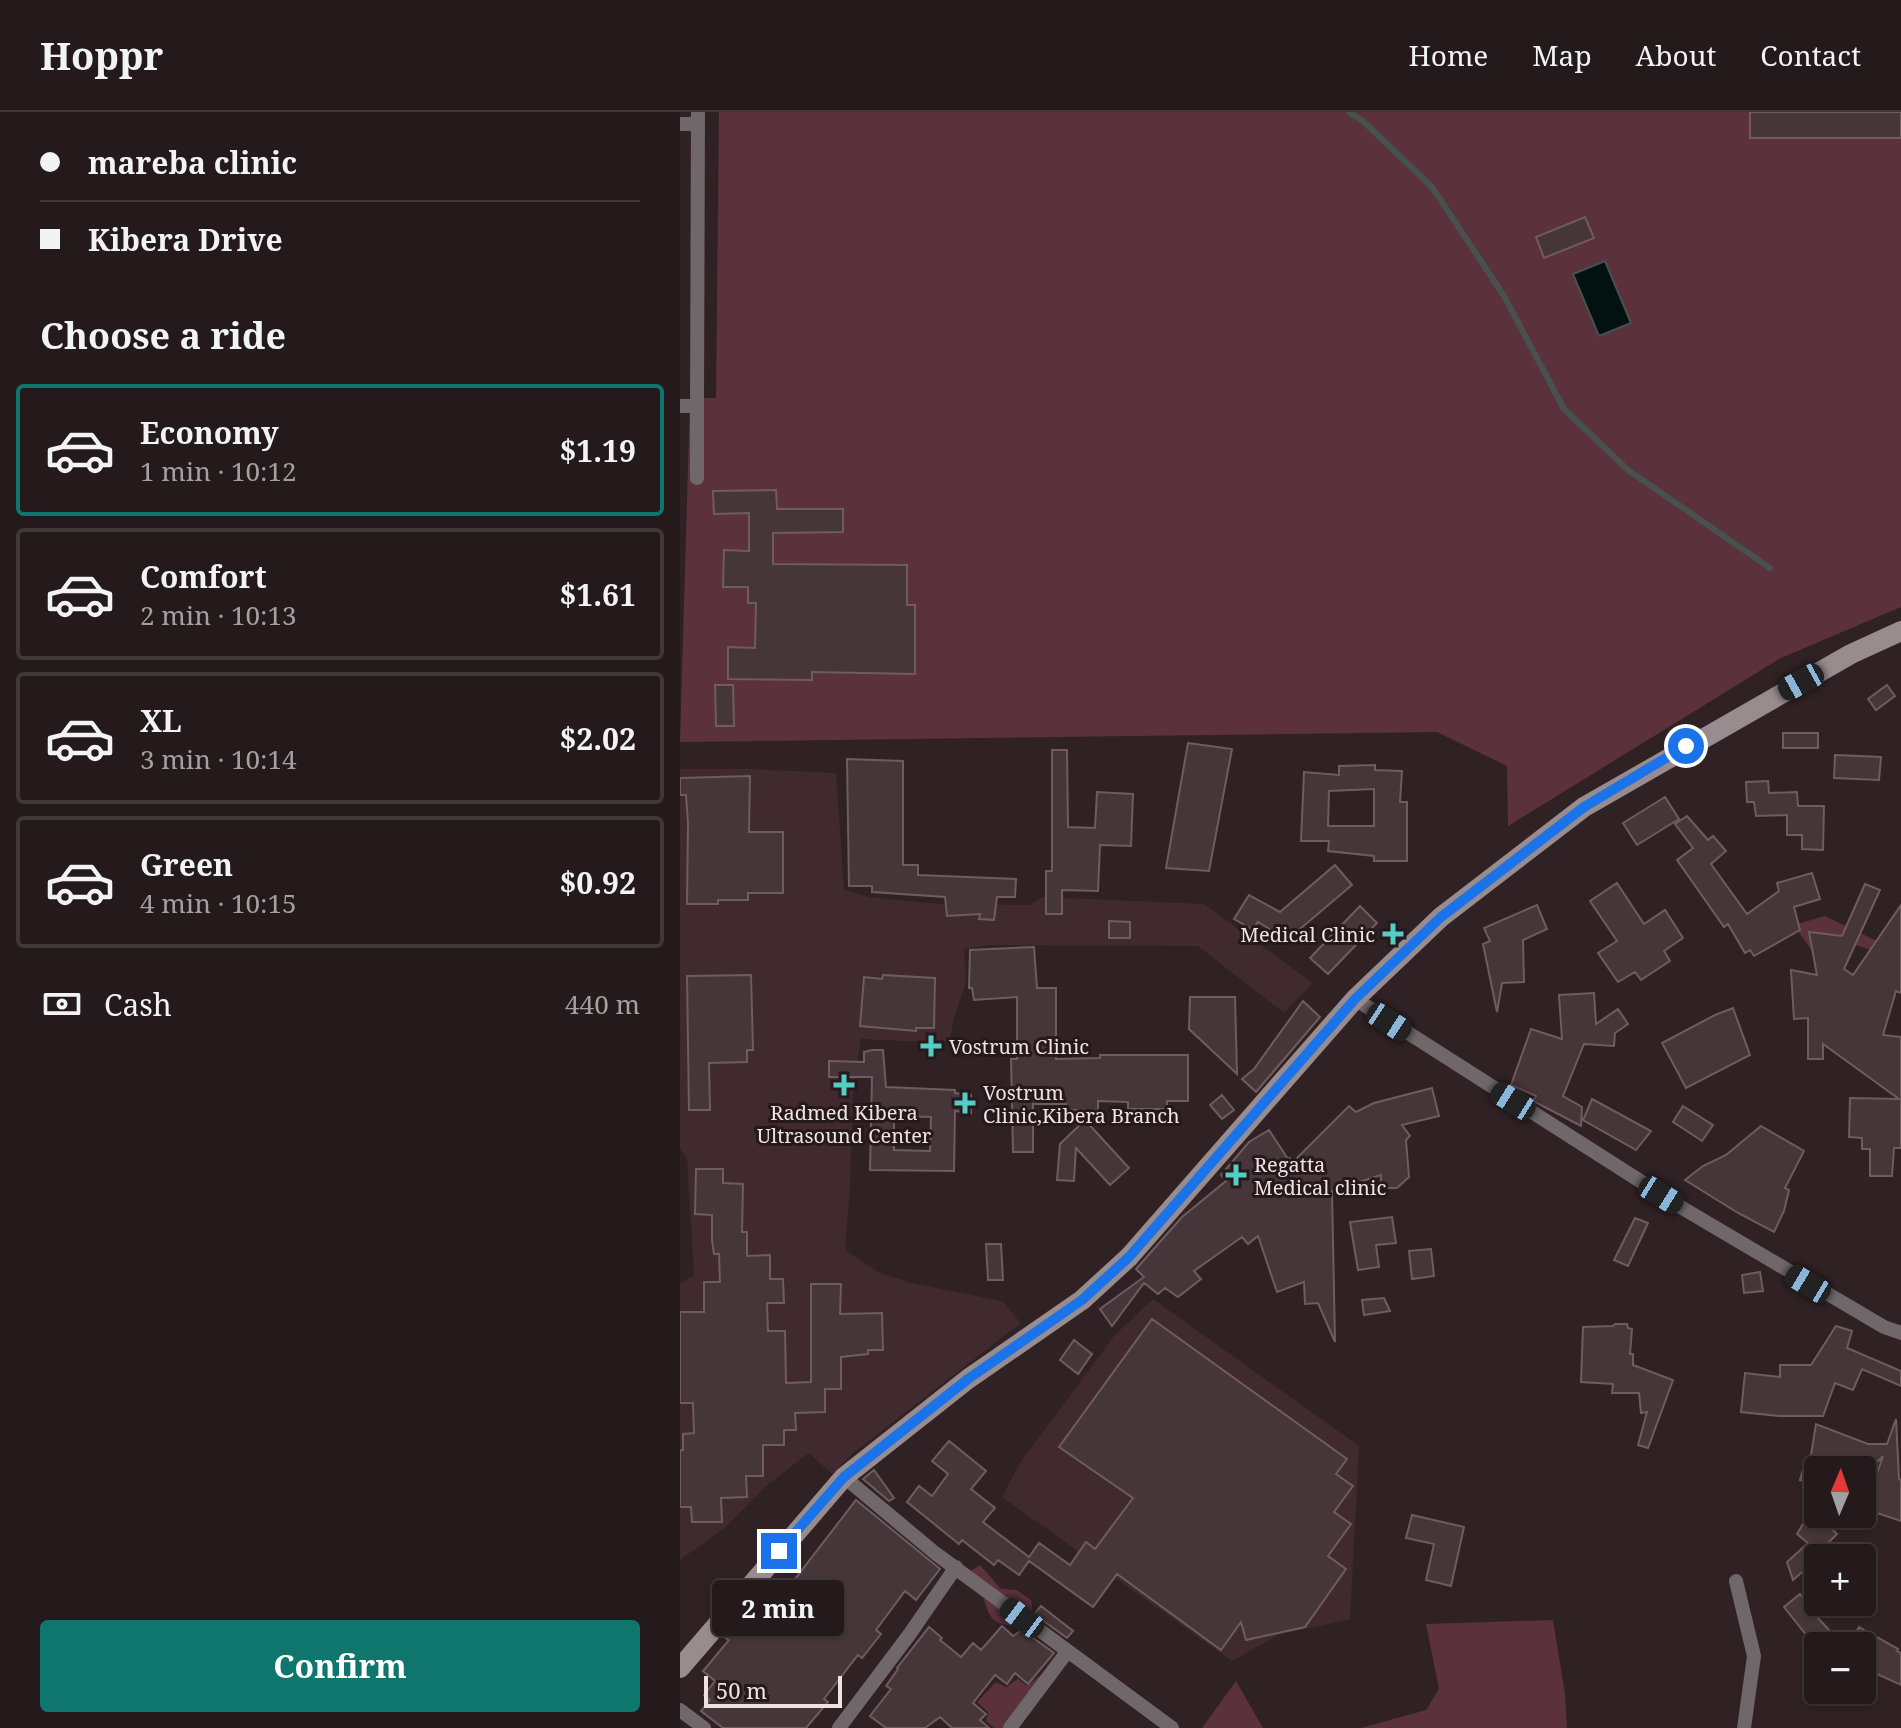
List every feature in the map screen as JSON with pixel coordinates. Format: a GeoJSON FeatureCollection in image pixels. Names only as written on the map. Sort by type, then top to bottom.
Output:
{"type":"FeatureCollection","features":[{"type":"Feature","properties":{"kind":"street"},"geometry":{"type":"LineString","coordinates":[[680,124],[698,118],[697,478]]}},
{"type":"Feature","properties":{"kind":"street"},"geometry":{"type":"LineString","coordinates":[[680,406],[697,406]]}},
{"type":"Feature","properties":{"kind":"street"},"geometry":{"type":"LineString","coordinates":[[680,1668],[844,1477],[968,1379],[1082,1300],[1129,1257],[1355,999],[1441,917],[1584,807],[1851,654],[1901,631]]}},
{"type":"Feature","properties":{"kind":"street"},"geometry":{"type":"LineString","coordinates":[[1355,999],[1684,1209],[1884,1327],[1901,1333]]}},
{"type":"Feature","properties":{"kind":"street"},"geometry":{"type":"LineString","coordinates":[[844,1477],[1067,1652],[1172,1728]]}},
{"type":"Feature","properties":{"kind":"street"},"geometry":{"type":"LineString","coordinates":[[839,1728],[956,1567]]}},
{"type":"Feature","properties":{"kind":"street"},"geometry":{"type":"LineString","coordinates":[[1736,1581],[1754,1656],[1744,1728]]}},
{"type":"Feature","properties":{"kind":"street"},"geometry":{"type":"LineString","coordinates":[[1010,1728],[1067,1652]]}},
{"type":"Feature","properties":{"kind":"street"},"geometry":{"type":"LineString","coordinates":[[680,1710],[704,1728]]}},
{"type":"Feature","properties":{"kind":"shaded area"},"geometry":{"type":"Polygon","coordinates":[[[719,112],[1901,112],[1901,607],[1781,658],[1508,826],[1507,766],[1437,732],[680,742],[690,398],[716,398],[719,112]]]}},
{"type":"Feature","properties":{"kind":"shaded area"},"geometry":{"type":"Polygon","coordinates":[[[1605,261],[1631,323],[1599,336],[1573,274],[1605,261]]]}},
{"type":"Feature","properties":{"kind":"shaded area"},"geometry":{"type":"Polygon","coordinates":[[[680,769],[836,773],[844,890],[869,897],[939,904],[1030,905],[1042,897],[1204,904],[1313,983],[1284,1013],[1198,946],[989,945],[964,949],[966,982],[949,1043],[861,1039],[853,1089],[845,1250],[878,1272],[911,1283],[1002,1301],[1021,1323],[852,1454],[832,1474],[809,1453],[766,1486],[726,1527],[680,1560],[680,1284],[694,1275],[687,1158],[680,1149],[680,769]]]}},
{"type":"Feature","properties":{"kind":"shaded area"},"geometry":{"type":"Polygon","coordinates":[[[1825,916],[1879,942],[1875,951],[1845,942],[1839,955],[1812,951],[1794,925],[1825,916]]]}},
{"type":"Feature","properties":{"kind":"shaded area"},"geometry":{"type":"Polygon","coordinates":[[[1153,1299],[1359,1446],[1350,1619],[1278,1635],[1232,1661],[1002,1497],[1020,1463],[1114,1336],[1153,1299]]]}},
{"type":"Feature","properties":{"kind":"shaded area"},"geometry":{"type":"Polygon","coordinates":[[[980,1565],[1001,1589],[1017,1590],[1031,1600],[1033,1611],[1021,1627],[997,1622],[989,1614],[981,1590],[965,1585],[972,1570],[980,1565]]]}},
{"type":"Feature","properties":{"kind":"shaded area"},"geometry":{"type":"Polygon","coordinates":[[[1553,1620],[1567,1728],[1361,1728],[1426,1710],[1439,1689],[1426,1624],[1553,1620]]]}},
{"type":"Feature","properties":{"kind":"shaded area"},"geometry":{"type":"Polygon","coordinates":[[[1042,1674],[1008,1728],[994,1728],[986,1721],[988,1712],[977,1702],[996,1682],[1006,1687],[1018,1679],[1027,1686],[1042,1674]]]}},
{"type":"Feature","properties":{"kind":"shaded area"},"geometry":{"type":"Polygon","coordinates":[[[1236,1681],[1263,1728],[1202,1728],[1236,1681]]]}},
{"type":"Feature","properties":{"kind":"building"},"geometry":{"type":"Polygon","coordinates":[[[1750,112],[1901,112],[1901,138],[1750,138],[1750,112]]]}},
{"type":"Feature","properties":{"kind":"building"},"geometry":{"type":"Polygon","coordinates":[[[1585,217],[1594,238],[1544,258],[1536,237],[1585,217]]]}},
{"type":"Feature","properties":{"kind":"building"},"geometry":{"type":"Polygon","coordinates":[[[776,490],[777,509],[843,509],[843,532],[773,533],[773,564],[907,565],[907,605],[915,605],[915,674],[812,672],[812,680],[728,679],[728,647],[755,648],[756,603],[748,603],[748,587],[723,587],[724,550],[749,551],[749,513],[714,514],[713,491],[776,490]]]}},
{"type":"Feature","properties":{"kind":"building"},"geometry":{"type":"Polygon","coordinates":[[[715,685],[733,685],[734,726],[716,726],[715,685]]]}},
{"type":"Feature","properties":{"kind":"building"},"geometry":{"type":"Polygon","coordinates":[[[1887,685],[1895,696],[1876,710],[1868,699],[1887,685]]]}},
{"type":"Feature","properties":{"kind":"building"},"geometry":{"type":"Polygon","coordinates":[[[1783,733],[1818,733],[1818,748],[1783,748],[1783,733]]]}},
{"type":"Feature","properties":{"kind":"building"},"geometry":{"type":"Polygon","coordinates":[[[1188,743],[1232,749],[1209,871],[1166,868],[1188,743]]]}},
{"type":"Feature","properties":{"kind":"building"},"geometry":{"type":"Polygon","coordinates":[[[1052,750],[1067,750],[1068,827],[1095,828],[1097,792],[1133,794],[1131,846],[1100,845],[1098,891],[1062,890],[1062,914],[1046,914],[1046,871],[1052,871],[1052,750]]]}},
{"type":"Feature","properties":{"kind":"building"},"geometry":{"type":"Polygon","coordinates":[[[1835,755],[1881,757],[1879,780],[1834,778],[1835,755]]]}},
{"type":"Feature","properties":{"kind":"building"},"geometry":{"type":"Polygon","coordinates":[[[847,759],[903,761],[903,865],[918,865],[918,875],[1016,879],[1015,897],[997,897],[994,920],[979,919],[980,914],[947,916],[945,897],[872,892],[872,886],[849,886],[847,759]]]}},
{"type":"Feature","properties":{"kind":"building"},"geometry":{"type":"Polygon","coordinates":[[[1375,765],[1375,770],[1402,771],[1400,802],[1407,802],[1407,861],[1374,861],[1374,856],[1328,851],[1329,841],[1301,841],[1304,772],[1339,775],[1339,766],[1375,765]],[[1374,789],[1329,791],[1328,826],[1374,826],[1374,789]]]}},
{"type":"Feature","properties":{"kind":"building"},"geometry":{"type":"Polygon","coordinates":[[[750,776],[749,832],[783,832],[783,893],[748,893],[748,900],[687,904],[688,823],[686,795],[680,795],[680,778],[750,776]]]}},
{"type":"Feature","properties":{"kind":"building"},"geometry":{"type":"Polygon","coordinates":[[[1768,781],[1769,793],[1797,792],[1798,806],[1824,806],[1823,850],[1802,849],[1802,835],[1787,835],[1787,815],[1756,816],[1754,802],[1747,802],[1746,782],[1768,781]]]}},
{"type":"Feature","properties":{"kind":"building"},"geometry":{"type":"Polygon","coordinates":[[[1665,797],[1679,819],[1637,845],[1623,823],[1665,797]]]}},
{"type":"Feature","properties":{"kind":"building"},"geometry":{"type":"Polygon","coordinates":[[[1687,816],[1708,840],[1713,836],[1726,851],[1711,864],[1747,914],[1779,891],[1777,883],[1812,873],[1820,899],[1794,907],[1800,930],[1754,956],[1750,950],[1745,953],[1728,924],[1724,927],[1677,860],[1693,848],[1675,824],[1687,816]]]}},
{"type":"Feature","properties":{"kind":"building"},"geometry":{"type":"Polygon","coordinates":[[[1335,865],[1352,885],[1287,940],[1258,922],[1253,930],[1234,919],[1249,895],[1280,912],[1335,865]]]}},
{"type":"Feature","properties":{"kind":"building"},"geometry":{"type":"Polygon","coordinates":[[[1617,883],[1644,924],[1665,910],[1683,938],[1664,951],[1670,961],[1641,980],[1635,972],[1618,982],[1598,953],[1617,941],[1590,901],[1617,883]]]}},
{"type":"Feature","properties":{"kind":"building"},"geometry":{"type":"Polygon","coordinates":[[[1865,884],[1880,890],[1844,969],[1853,975],[1901,905],[1901,993],[1896,991],[1883,1035],[1901,1037],[1901,1148],[1894,1148],[1892,1176],[1870,1176],[1870,1149],[1862,1149],[1862,1138],[1849,1137],[1850,1098],[1899,1099],[1823,1044],[1823,1059],[1808,1059],[1808,1018],[1794,1019],[1791,970],[1817,975],[1809,932],[1842,936],[1865,884]]]}},
{"type":"Feature","properties":{"kind":"building"},"geometry":{"type":"Polygon","coordinates":[[[1537,905],[1547,929],[1523,940],[1524,982],[1502,983],[1497,1012],[1483,944],[1490,941],[1484,928],[1537,905]]]}},
{"type":"Feature","properties":{"kind":"building"},"geometry":{"type":"Polygon","coordinates":[[[1360,906],[1377,923],[1328,974],[1310,958],[1360,906]]]}},
{"type":"Feature","properties":{"kind":"building"},"geometry":{"type":"Polygon","coordinates":[[[1109,921],[1130,922],[1130,938],[1109,938],[1109,921]]]}},
{"type":"Feature","properties":{"kind":"building"},"geometry":{"type":"Polygon","coordinates":[[[1034,947],[1037,988],[1056,988],[1056,1059],[1100,1058],[1100,1055],[1188,1055],[1188,1101],[1167,1101],[1167,1109],[1128,1109],[1128,1102],[1098,1101],[1098,1110],[1066,1110],[1066,1104],[1033,1104],[1033,1152],[1013,1152],[1011,1059],[1017,1059],[1017,997],[974,1000],[972,988],[969,988],[970,950],[1034,947]]]}},
{"type":"Feature","properties":{"kind":"building"},"geometry":{"type":"Polygon","coordinates":[[[751,975],[753,1050],[747,1050],[747,1062],[709,1063],[710,1110],[689,1110],[687,976],[751,975]]]}},
{"type":"Feature","properties":{"kind":"building"},"geometry":{"type":"Polygon","coordinates":[[[883,975],[935,978],[934,1028],[916,1028],[916,1031],[860,1026],[864,977],[882,979],[883,975]]]}},
{"type":"Feature","properties":{"kind":"building"},"geometry":{"type":"Polygon","coordinates":[[[1594,993],[1596,1024],[1618,1009],[1628,1024],[1615,1033],[1614,1046],[1584,1044],[1563,1096],[1582,1107],[1581,1126],[1533,1101],[1536,1096],[1511,1085],[1531,1029],[1562,1039],[1559,995],[1594,993]]]}},
{"type":"Feature","properties":{"kind":"building"},"geometry":{"type":"Polygon","coordinates":[[[1190,997],[1235,997],[1237,1074],[1189,1029],[1190,997]]]}},
{"type":"Feature","properties":{"kind":"building"},"geometry":{"type":"Polygon","coordinates":[[[1303,1001],[1320,1017],[1256,1092],[1242,1079],[1254,1069],[1303,1001]]]}},
{"type":"Feature","properties":{"kind":"building"},"geometry":{"type":"Polygon","coordinates":[[[1733,1008],[1750,1055],[1686,1088],[1662,1043],[1733,1008]]]}},
{"type":"Feature","properties":{"kind":"building"},"geometry":{"type":"Polygon","coordinates":[[[883,1050],[886,1087],[955,1090],[955,1093],[971,1095],[971,1113],[955,1111],[954,1171],[870,1170],[872,1077],[829,1077],[829,1061],[864,1062],[864,1052],[883,1050]],[[894,1116],[894,1150],[930,1151],[931,1117],[894,1116]]]}},
{"type":"Feature","properties":{"kind":"building"},"geometry":{"type":"Polygon","coordinates":[[[1432,1088],[1439,1116],[1402,1125],[1410,1136],[1406,1140],[1409,1177],[1397,1188],[1381,1188],[1381,1175],[1332,1191],[1335,1342],[1318,1303],[1305,1304],[1304,1282],[1277,1292],[1258,1236],[1248,1244],[1242,1237],[1194,1271],[1201,1279],[1178,1297],[1165,1288],[1158,1294],[1144,1283],[1112,1326],[1100,1309],[1144,1277],[1136,1269],[1182,1217],[1226,1181],[1221,1175],[1249,1142],[1269,1130],[1293,1162],[1349,1106],[1356,1112],[1374,1103],[1432,1088]]]}},
{"type":"Feature","properties":{"kind":"building"},"geometry":{"type":"Polygon","coordinates":[[[1222,1095],[1234,1110],[1222,1119],[1210,1105],[1222,1095]]]}},
{"type":"Feature","properties":{"kind":"building"},"geometry":{"type":"Polygon","coordinates":[[[1592,1099],[1651,1131],[1636,1150],[1583,1120],[1592,1099]]]}},
{"type":"Feature","properties":{"kind":"building"},"geometry":{"type":"Polygon","coordinates":[[[1683,1106],[1713,1125],[1702,1141],[1673,1122],[1683,1106]]]}},
{"type":"Feature","properties":{"kind":"building"},"geometry":{"type":"Polygon","coordinates":[[[1085,1120],[1129,1168],[1110,1185],[1076,1148],[1074,1181],[1057,1180],[1060,1144],[1085,1120]]]}},
{"type":"Feature","properties":{"kind":"building"},"geometry":{"type":"Polygon","coordinates":[[[1761,1126],[1804,1151],[1785,1188],[1789,1190],[1784,1211],[1774,1232],[1685,1180],[1703,1166],[1726,1155],[1761,1126]]]}},
{"type":"Feature","properties":{"kind":"building"},"geometry":{"type":"Polygon","coordinates":[[[696,1169],[723,1169],[723,1183],[743,1184],[742,1232],[747,1232],[747,1256],[770,1255],[770,1279],[783,1279],[784,1303],[767,1303],[768,1331],[785,1331],[786,1383],[811,1382],[811,1284],[841,1284],[840,1314],[882,1313],[883,1350],[868,1350],[868,1354],[841,1357],[841,1389],[825,1389],[825,1412],[795,1413],[796,1430],[784,1430],[784,1445],[763,1445],[763,1476],[746,1476],[747,1497],[721,1498],[722,1522],[692,1522],[691,1507],[680,1507],[683,1434],[694,1433],[693,1403],[680,1403],[680,1312],[704,1312],[704,1282],[720,1282],[719,1254],[714,1254],[712,1240],[712,1215],[695,1214],[696,1169]]]}},
{"type":"Feature","properties":{"kind":"building"},"geometry":{"type":"Polygon","coordinates":[[[1392,1217],[1396,1243],[1376,1245],[1379,1267],[1358,1270],[1350,1222],[1392,1217]]]}},
{"type":"Feature","properties":{"kind":"building"},"geometry":{"type":"Polygon","coordinates":[[[1635,1218],[1648,1223],[1628,1266],[1614,1260],[1635,1218]]]}},
{"type":"Feature","properties":{"kind":"building"},"geometry":{"type":"Polygon","coordinates":[[[986,1244],[1001,1244],[1003,1280],[988,1280],[986,1244]]]}},
{"type":"Feature","properties":{"kind":"building"},"geometry":{"type":"Polygon","coordinates":[[[1431,1249],[1434,1276],[1412,1279],[1409,1251],[1431,1249]]]}},
{"type":"Feature","properties":{"kind":"building"},"geometry":{"type":"Polygon","coordinates":[[[1760,1272],[1763,1291],[1744,1293],[1742,1275],[1760,1272]]]}},
{"type":"Feature","properties":{"kind":"building"},"geometry":{"type":"Polygon","coordinates":[[[1384,1298],[1390,1311],[1364,1315],[1362,1300],[1384,1298]]]}},
{"type":"Feature","properties":{"kind":"building"},"geometry":{"type":"Polygon","coordinates":[[[1152,1319],[1347,1459],[1336,1474],[1353,1486],[1334,1512],[1351,1524],[1328,1556],[1346,1569],[1305,1627],[1246,1640],[1241,1622],[1221,1650],[1117,1574],[1093,1607],[1029,1561],[1019,1575],[998,1560],[994,1565],[962,1540],[959,1544],[907,1502],[919,1486],[932,1496],[948,1474],[932,1461],[949,1441],[986,1471],[971,1489],[995,1508],[983,1522],[1029,1557],[1039,1543],[1070,1565],[1086,1542],[1095,1549],[1133,1498],[1059,1447],[1152,1319]]]}},
{"type":"Feature","properties":{"kind":"building"},"geometry":{"type":"Polygon","coordinates":[[[1627,1324],[1632,1329],[1630,1354],[1633,1354],[1633,1365],[1673,1380],[1648,1448],[1638,1445],[1647,1412],[1641,1413],[1639,1393],[1612,1393],[1613,1384],[1581,1382],[1583,1327],[1627,1324]]]}},
{"type":"Feature","properties":{"kind":"building"},"geometry":{"type":"Polygon","coordinates":[[[1836,1326],[1852,1331],[1847,1348],[1901,1371],[1901,1386],[1862,1369],[1853,1390],[1835,1383],[1823,1416],[1741,1412],[1745,1373],[1780,1377],[1780,1365],[1811,1365],[1836,1326]]]}},
{"type":"Feature","properties":{"kind":"building"},"geometry":{"type":"Polygon","coordinates":[[[1074,1340],[1092,1354],[1078,1374],[1060,1360],[1074,1340]]]}},
{"type":"Feature","properties":{"kind":"building"},"geometry":{"type":"Polygon","coordinates":[[[1896,1419],[1901,1521],[1876,1513],[1876,1477],[1883,1456],[1876,1464],[1876,1456],[1811,1456],[1816,1424],[1868,1444],[1887,1444],[1896,1419]]]}},
{"type":"Feature","properties":{"kind":"building"},"geometry":{"type":"Polygon","coordinates":[[[874,1470],[894,1498],[889,1501],[863,1479],[874,1470]]]}},
{"type":"Feature","properties":{"kind":"building"},"geometry":{"type":"Polygon","coordinates":[[[856,1500],[940,1569],[916,1600],[905,1591],[876,1630],[881,1634],[862,1658],[858,1655],[824,1699],[828,1702],[806,1728],[723,1728],[701,1711],[710,1700],[704,1695],[715,1681],[703,1671],[729,1640],[724,1637],[736,1623],[746,1629],[770,1595],[778,1601],[856,1500]]]}},
{"type":"Feature","properties":{"kind":"building"},"geometry":{"type":"Polygon","coordinates":[[[1412,1515],[1464,1527],[1451,1586],[1426,1580],[1434,1544],[1406,1538],[1412,1515]]]}},
{"type":"Feature","properties":{"kind":"building"},"geometry":{"type":"Polygon","coordinates":[[[1804,1522],[1804,1528],[1831,1528],[1837,1534],[1827,1544],[1807,1544],[1797,1534],[1804,1522]]]}},
{"type":"Feature","properties":{"kind":"building"},"geometry":{"type":"Polygon","coordinates":[[[1804,1547],[1804,1570],[1793,1580],[1787,1562],[1804,1547]]]}},
{"type":"Feature","properties":{"kind":"building"},"geometry":{"type":"Polygon","coordinates":[[[1800,1594],[1804,1599],[1804,1616],[1816,1616],[1831,1632],[1804,1632],[1784,1607],[1800,1594]]]}},
{"type":"Feature","properties":{"kind":"building"},"geometry":{"type":"Polygon","coordinates":[[[1041,1606],[1073,1631],[1067,1638],[1034,1614],[1041,1606]]]}},
{"type":"Feature","properties":{"kind":"building"},"geometry":{"type":"Polygon","coordinates":[[[1002,1626],[1013,1636],[1022,1630],[1054,1653],[1028,1684],[1015,1673],[1007,1684],[995,1675],[973,1703],[986,1714],[980,1720],[989,1728],[952,1728],[940,1717],[925,1728],[886,1728],[870,1716],[891,1689],[886,1686],[897,1668],[929,1627],[961,1657],[973,1643],[981,1650],[1002,1626]]]}},
{"type":"Feature","properties":{"kind":"building"},"geometry":{"type":"Polygon","coordinates":[[[1876,1637],[1901,1653],[1901,1685],[1876,1673],[1876,1637]]]}},
{"type":"Feature","properties":{"kind":"waterway"},"geometry":{"type":"LineString","coordinates":[[1349,112],[1364,122],[1432,187],[1504,296],[1564,409],[1628,470],[1770,568]]}},
{"type":"Feature","properties":{"kind":"place","name":"Medical Clinic"},"geometry":{"type":"Point","coordinates":[1393,934]}},
{"type":"Feature","properties":{"kind":"place","name":"Vostrum Clinic"},"geometry":{"type":"Point","coordinates":[931,1046]}},
{"type":"Feature","properties":{"kind":"place","name":"Radmed Kibera Ultrasound Center"},"geometry":{"type":"Point","coordinates":[844,1085]}},
{"type":"Feature","properties":{"kind":"place","name":"Vostrum Clinic,Kibera Branch"},"geometry":{"type":"Point","coordinates":[965,1103]}},
{"type":"Feature","properties":{"kind":"place","name":"Regatta Medical clinic"},"geometry":{"type":"Point","coordinates":[1236,1175]}},
{"type":"Feature","properties":{"kind":"route"},"geometry":{"type":"LineString","coordinates":[[779,1551],[844,1477],[968,1379],[1082,1300],[1129,1257],[1355,999],[1441,917],[1584,807],[1686,746]]}}]}
